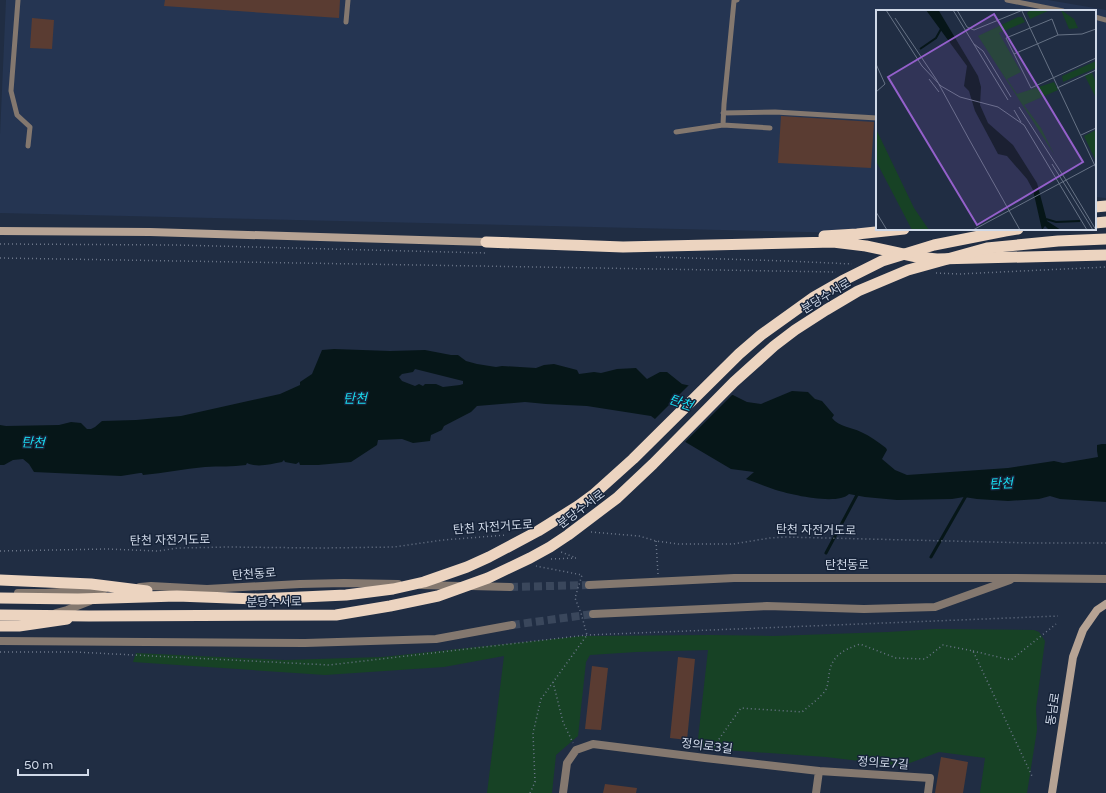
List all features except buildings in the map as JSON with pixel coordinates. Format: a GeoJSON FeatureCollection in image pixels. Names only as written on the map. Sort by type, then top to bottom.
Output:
{"type":"FeatureCollection","features":[{"type":"Feature","properties":{"kind":"highway"},"geometry":{"type":"LineString","coordinates":[[1096,223],[1106,222]]}},
{"type":"Feature","properties":{"kind":"highway"},"geometry":{"type":"LineString","coordinates":[[486,242],[503,239],[660,240],[815,236],[895,230]]}},
{"type":"Feature","properties":{"kind":"highway","name":"분당수서로"},"geometry":{"type":"LineString","coordinates":[[0,598],[78,599],[177,596],[258,599],[346,595],[393,589],[424,582],[482,560],[538,531],[593,495],[616,476],[739,354],[766,331],[814,297],[882,261],[934,244],[1012,230]]}},
{"type":"Feature","properties":{"kind":"highway","name":"분당수서로"},"geometry":{"type":"LineString","coordinates":[[0,614],[89,616],[336,615],[438,596],[488,578],[530,558],[550,547],[594,516],[617,498],[648,469],[734,382],[774,346],[795,330],[826,310],[858,292],[908,270],[987,248],[1058,241],[1106,239]]}},
{"type":"Feature","properties":{"kind":"highway"},"geometry":{"type":"LineString","coordinates":[[486,242],[623,247],[833,242],[866,246],[917,257],[937,259],[1106,255]]}},
{"type":"Feature","properties":{"kind":"highway"},"geometry":{"type":"LineString","coordinates":[[0,580],[91,584],[177,596]]}},
{"type":"Feature","properties":{"kind":"highway"},"geometry":{"type":"LineString","coordinates":[[0,626],[19,626],[89,616]]}},
{"type":"Feature","properties":{"kind":"main road"},"geometry":{"type":"LineString","coordinates":[[0,231],[150,232],[486,242]]}},
{"type":"Feature","properties":{"kind":"main road","name":"동남로"},"geometry":{"type":"LineString","coordinates":[[1052,793],[1073,657],[1083,630],[1097,610],[1106,604]]}},
{"type":"Feature","properties":{"kind":"street","name":"탄천동로"},"geometry":{"type":"LineString","coordinates":[[589,585],[734,578],[1106,579]]}},
{"type":"Feature","properties":{"kind":"street"},"geometry":{"type":"LineString","coordinates":[[593,614],[767,606],[864,609],[935,607],[1017,578]]}},
{"type":"Feature","properties":{"kind":"street","name":"탄천동로"},"geometry":{"type":"LineString","coordinates":[[0,593],[46,593],[151,586],[207,590],[300,584],[344,583],[510,587]]}},
{"type":"Feature","properties":{"kind":"street"},"geometry":{"type":"LineString","coordinates":[[0,620],[32,619],[67,610],[103,596],[151,586]]}},
{"type":"Feature","properties":{"kind":"street"},"geometry":{"type":"LineString","coordinates":[[0,641],[312,643],[436,639],[512,625]]}},
{"type":"Feature","properties":{"kind":"street","name":"정의로3길"},"geometry":{"type":"LineString","coordinates":[[576,750],[593,744],[819,771]]}},
{"type":"Feature","properties":{"kind":"street"},"geometry":{"type":"LineString","coordinates":[[563,793],[567,764],[576,750]]}},
{"type":"Feature","properties":{"kind":"street"},"geometry":{"type":"LineString","coordinates":[[816,793],[819,771]]}},
{"type":"Feature","properties":{"kind":"street","name":"정의로7길"},"geometry":{"type":"LineString","coordinates":[[819,771],[930,778],[928,793]]}},
{"type":"Feature","properties":{"kind":"lane"},"geometry":{"type":"LineString","coordinates":[[18,0],[11,91],[17,115],[30,127],[28,146]]}},
{"type":"Feature","properties":{"kind":"lane"},"geometry":{"type":"LineString","coordinates":[[346,22],[348,0]]}},
{"type":"Feature","properties":{"kind":"lane"},"geometry":{"type":"LineString","coordinates":[[722,126],[734,1],[737,0]]}},
{"type":"Feature","properties":{"kind":"lane"},"geometry":{"type":"LineString","coordinates":[[1007,0],[1058,10]]}},
{"type":"Feature","properties":{"kind":"lane"},"geometry":{"type":"LineString","coordinates":[[1096,17],[1106,20]]}},
{"type":"Feature","properties":{"kind":"lane"},"geometry":{"type":"LineString","coordinates":[[723,113],[775,112],[876,118]]}},
{"type":"Feature","properties":{"kind":"lane"},"geometry":{"type":"LineString","coordinates":[[676,132],[722,126],[770,128]]}},
{"type":"Feature","properties":{"kind":"path"},"geometry":{"type":"LineString","coordinates":[[0,258],[842,272]]}},
{"type":"Feature","properties":{"kind":"path"},"geometry":{"type":"LineString","coordinates":[[935,273],[959,274],[1106,267]]}},
{"type":"Feature","properties":{"kind":"path","name":"탄천 자전거도로"},"geometry":{"type":"LineString","coordinates":[[589,532],[639,536],[656,542],[678,544],[734,544],[785,537],[1032,543],[1106,543]]}},
{"type":"Feature","properties":{"kind":"path","name":"탄천 자전거도로"},"geometry":{"type":"LineString","coordinates":[[0,551],[106,549],[158,550],[228,547],[394,547],[443,540],[512,535]]}},
{"type":"Feature","properties":{"kind":"path"},"geometry":{"type":"LineString","coordinates":[[656,542],[658,581]]}},
{"type":"Feature","properties":{"kind":"path"},"geometry":{"type":"LineString","coordinates":[[582,575],[575,598],[587,635]]}},
{"type":"Feature","properties":{"kind":"path"},"geometry":{"type":"LineString","coordinates":[[0,652],[75,652],[329,665],[587,635],[1058,616]]}},
{"type":"Feature","properties":{"kind":"path"},"geometry":{"type":"LineString","coordinates":[[706,758],[741,708],[802,712],[826,690],[830,667],[837,655],[860,644],[896,658],[925,659],[944,645],[1011,660],[1056,624]]}},
{"type":"Feature","properties":{"kind":"path"},"geometry":{"type":"LineString","coordinates":[[530,793],[536,782],[533,733],[541,699],[587,635]]}},
{"type":"Feature","properties":{"kind":"path"},"geometry":{"type":"LineString","coordinates":[[973,651],[1032,776]]}},
{"type":"Feature","properties":{"kind":"path"},"geometry":{"type":"LineString","coordinates":[[553,681],[563,722],[576,750]]}},
{"type":"Feature","properties":{"kind":"shaded area"},"geometry":{"type":"Polygon","coordinates":[[[6,0],[1048,0],[1106,10],[1106,198],[1096,197],[1096,10],[876,10],[876,227],[851,233],[0,213],[0,135],[6,0]]]}},
{"type":"Feature","properties":{"kind":"green space"},"geometry":{"type":"Polygon","coordinates":[[[935,629],[1034,630],[1039,632],[1045,641],[1036,708],[1037,730],[1027,793],[980,793],[985,758],[939,752],[902,766],[826,757],[697,748],[708,650],[590,655],[586,662],[578,736],[556,755],[552,793],[487,793],[504,656],[444,667],[325,675],[133,662],[136,653],[285,660],[382,657],[582,636],[773,636],[935,629]]]}},
{"type":"Feature","properties":{"kind":"water","name":"탄천"},"geometry":{"type":"Polygon","coordinates":[[[322,350],[425,350],[458,355],[466,361],[496,367],[536,368],[554,364],[577,370],[579,374],[594,372],[601,373],[617,369],[636,368],[647,379],[660,372],[667,372],[682,384],[733,395],[747,402],[761,404],[792,391],[808,392],[815,399],[822,401],[834,415],[832,418],[835,421],[874,439],[886,448],[887,450],[882,459],[895,470],[907,475],[1008,468],[1054,461],[1063,463],[1098,457],[1097,445],[1106,444],[1106,502],[1060,499],[1050,496],[1039,499],[1008,501],[964,497],[952,499],[897,500],[849,494],[834,499],[800,496],[773,489],[746,479],[754,472],[731,469],[687,443],[651,416],[587,406],[525,402],[477,406],[471,412],[444,426],[442,430],[431,435],[430,441],[413,443],[402,439],[378,440],[377,445],[351,462],[300,465],[299,462],[296,464],[285,462],[284,460],[282,462],[264,465],[247,463],[246,465],[241,466],[205,467],[143,475],[140,473],[121,476],[34,472],[29,464],[23,459],[13,460],[4,465],[0,465],[0,425],[59,425],[71,422],[81,423],[87,429],[91,429],[102,421],[181,416],[280,394],[300,385],[300,382],[312,374],[322,350]],[[415,369],[413,372],[402,374],[399,377],[402,381],[415,386],[419,384],[423,386],[425,384],[436,384],[443,387],[460,385],[463,384],[463,381],[415,369]]]}},
{"type":"Feature","properties":{"kind":"pier"},"geometry":{"type":"Polygon","coordinates":[[[690,384],[734,393],[684,443],[654,420],[690,384]]]}},
{"type":"Feature","properties":{"kind":"waterway"},"geometry":{"type":"LineString","coordinates":[[826,553],[858,493]]}},
{"type":"Feature","properties":{"kind":"waterway"},"geometry":{"type":"LineString","coordinates":[[931,557],[967,494]]}},
{"type":"Feature","properties":{"kind":"tunnel"},"geometry":{"type":"LineString","coordinates":[[510,587],[589,585]]}},
{"type":"Feature","properties":{"kind":"tunnel"},"geometry":{"type":"LineString","coordinates":[[512,625],[593,614]]}}]}
